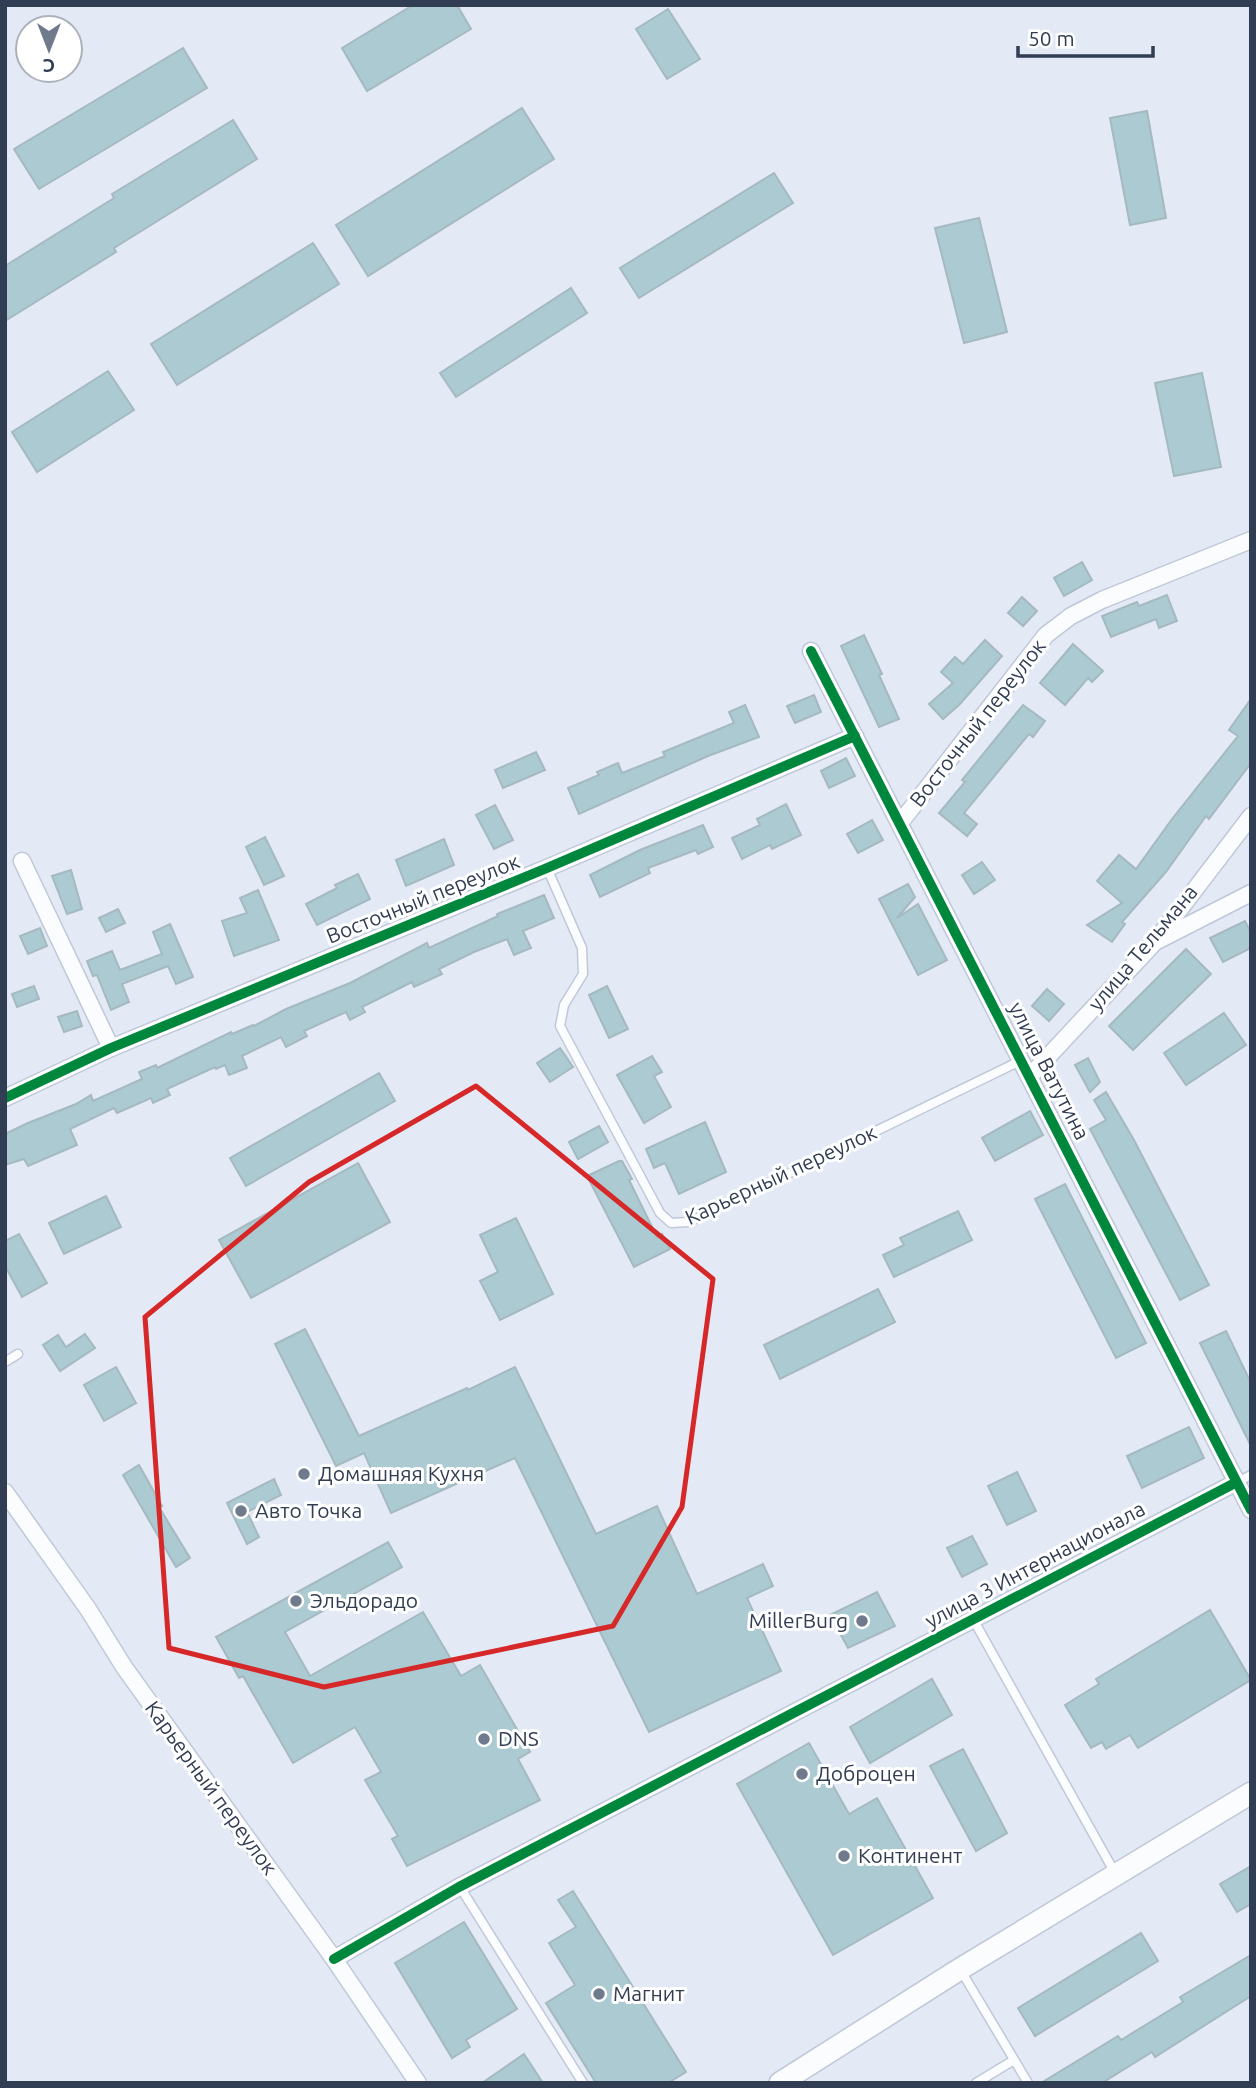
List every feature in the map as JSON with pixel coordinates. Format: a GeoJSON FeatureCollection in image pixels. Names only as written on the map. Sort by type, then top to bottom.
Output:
{"type":"FeatureCollection","features":[{"type":"Feature","properties":{"kind":"main road"},"geometry":{"type":"LineString","coordinates":[[780,2083],[960,1969],[1251,1793]]}},
{"type":"Feature","properties":{"kind":"street","name":"Восточный переулок"},"geometry":{"type":"LineString","coordinates":[[900,823],[1046,635],[1071,615],[1102,600],[1251,540]]}},
{"type":"Feature","properties":{"kind":"street","name":"улица Ватутина"},"geometry":{"type":"LineString","coordinates":[[811,651],[1251,1510]]}},
{"type":"Feature","properties":{"kind":"street","name":"Восточный переулок"},"geometry":{"type":"LineString","coordinates":[[5,1098],[111,1048],[547,868],[855,736]]}},
{"type":"Feature","properties":{"kind":"street","name":"улица Тельмана"},"geometry":{"type":"LineString","coordinates":[[1030,1076],[1153,943],[1251,816]]}},
{"type":"Feature","properties":{"kind":"street"},"geometry":{"type":"LineString","coordinates":[[22,861],[111,1048]]}},
{"type":"Feature","properties":{"kind":"street"},"geometry":{"type":"LineString","coordinates":[[1153,943],[1251,893]]}},
{"type":"Feature","properties":{"kind":"street","name":"улица 3 Интернационала"},"geometry":{"type":"LineString","coordinates":[[334,1959],[460,1886],[1235,1483]]}},
{"type":"Feature","properties":{"kind":"street","name":"Карьерный переулок"},"geometry":{"type":"LineString","coordinates":[[5,1492],[89,1609],[124,1667],[334,1959],[418,2083]]}},
{"type":"Feature","properties":{"kind":"lane","name":"Карьерный переулок"},"geometry":{"type":"LineString","coordinates":[[547,868],[582,948],[583,974],[564,1005],[560,1026],[660,1213],[671,1223],[689,1222],[1022,1060]]}},
{"type":"Feature","properties":{"kind":"lane"},"geometry":{"type":"LineString","coordinates":[[5,1362],[18,1354]]}},
{"type":"Feature","properties":{"kind":"lane"},"geometry":{"type":"LineString","coordinates":[[1235,1483],[1251,1475]]}},
{"type":"Feature","properties":{"kind":"lane"},"geometry":{"type":"LineString","coordinates":[[973,1619],[1116,1875]]}},
{"type":"Feature","properties":{"kind":"lane"},"geometry":{"type":"LineString","coordinates":[[460,1886],[583,2083]]}},
{"type":"Feature","properties":{"kind":"lane"},"geometry":{"type":"LineString","coordinates":[[960,1969],[1028,2083]]}},
{"type":"Feature","properties":{"kind":"lane"},"geometry":{"type":"LineString","coordinates":[[976,2083],[1014,2060]]}},
{"type":"Feature","properties":{"kind":"highlighted area"},"geometry":{"type":"Polygon","coordinates":[[[476,1086],[713,1279],[682,1507],[613,1626],[324,1687],[169,1648],[145,1317],[309,1182],[476,1086]]]}},
{"type":"Feature","properties":{"kind":"building"},"geometry":{"type":"Polygon","coordinates":[[[413,5],[457,5],[471,29],[367,91],[342,48],[413,5]]]}},
{"type":"Feature","properties":{"kind":"building"},"geometry":{"type":"Polygon","coordinates":[[[668,9],[700,59],[667,79],[636,29],[668,9]]]}},
{"type":"Feature","properties":{"kind":"building"},"geometry":{"type":"Polygon","coordinates":[[[183,48],[207,88],[39,189],[14,149],[183,48]]]}},
{"type":"Feature","properties":{"kind":"building"},"geometry":{"type":"Polygon","coordinates":[[[522,108],[554,159],[368,276],[336,225],[522,108]]]}},
{"type":"Feature","properties":{"kind":"building"},"geometry":{"type":"Polygon","coordinates":[[[1147,111],[1166,218],[1130,225],[1110,118],[1147,111]]]}},
{"type":"Feature","properties":{"kind":"building"},"geometry":{"type":"Polygon","coordinates":[[[233,120],[257,159],[114,248],[116,252],[5,321],[5,266],[114,198],[112,194],[233,120]]]}},
{"type":"Feature","properties":{"kind":"building"},"geometry":{"type":"Polygon","coordinates":[[[774,173],[793,203],[639,298],[620,268],[774,173]]]}},
{"type":"Feature","properties":{"kind":"building"},"geometry":{"type":"Polygon","coordinates":[[[979,218],[1007,332],[964,343],[935,228],[979,218]]]}},
{"type":"Feature","properties":{"kind":"building"},"geometry":{"type":"Polygon","coordinates":[[[313,243],[339,284],[177,385],[151,344],[313,243]]]}},
{"type":"Feature","properties":{"kind":"building"},"geometry":{"type":"Polygon","coordinates":[[[571,288],[587,313],[456,397],[440,373],[571,288]]]}},
{"type":"Feature","properties":{"kind":"building"},"geometry":{"type":"Polygon","coordinates":[[[108,371],[134,410],[37,472],[12,432],[108,371]]]}},
{"type":"Feature","properties":{"kind":"building"},"geometry":{"type":"Polygon","coordinates":[[[1202,373],[1221,467],[1174,476],[1155,383],[1202,373]]]}},
{"type":"Feature","properties":{"kind":"building"},"geometry":{"type":"Polygon","coordinates":[[[1082,562],[1092,580],[1064,596],[1054,578],[1082,562]]]}},
{"type":"Feature","properties":{"kind":"building"},"geometry":{"type":"Polygon","coordinates":[[[1167,595],[1177,621],[1159,628],[1156,619],[1111,637],[1102,616],[1137,602],[1139,606],[1167,595]]]}},
{"type":"Feature","properties":{"kind":"building"},"geometry":{"type":"Polygon","coordinates":[[[1022,597],[1037,611],[1023,626],[1008,613],[1022,597]]]}},
{"type":"Feature","properties":{"kind":"building"},"geometry":{"type":"Polygon","coordinates":[[[864,635],[899,719],[879,727],[841,646],[864,635]]]}},
{"type":"Feature","properties":{"kind":"building"},"geometry":{"type":"Polygon","coordinates":[[[985,640],[1002,656],[960,704],[943,719],[929,704],[953,683],[941,672],[955,657],[963,664],[985,640]]]}},
{"type":"Feature","properties":{"kind":"building"},"geometry":{"type":"Polygon","coordinates":[[[1073,644],[1103,671],[1092,682],[1088,678],[1065,705],[1040,683],[1073,644]]]}},
{"type":"Feature","properties":{"kind":"building"},"geometry":{"type":"Polygon","coordinates":[[[814,695],[821,712],[795,723],[787,706],[814,695]]]}},
{"type":"Feature","properties":{"kind":"building"},"geometry":{"type":"Polygon","coordinates":[[[1251,699],[1251,763],[1209,819],[1206,816],[1166,872],[1122,922],[1125,924],[1112,942],[1087,925],[1122,903],[1097,881],[1119,855],[1136,869],[1238,736],[1229,730],[1251,699]]]}},
{"type":"Feature","properties":{"kind":"building"},"geometry":{"type":"Polygon","coordinates":[[[745,705],[759,737],[708,756],[579,814],[568,788],[599,775],[597,772],[618,763],[622,773],[665,756],[663,752],[734,723],[729,712],[745,705]]]}},
{"type":"Feature","properties":{"kind":"building"},"geometry":{"type":"Polygon","coordinates":[[[1023,705],[1045,721],[1033,737],[1029,734],[964,813],[977,824],[967,836],[939,813],[965,782],[962,780],[1023,705]]]}},
{"type":"Feature","properties":{"kind":"building"},"geometry":{"type":"Polygon","coordinates":[[[536,752],[545,770],[503,788],[495,770],[536,752]]]}},
{"type":"Feature","properties":{"kind":"building"},"geometry":{"type":"Polygon","coordinates":[[[846,758],[855,776],[829,788],[821,771],[846,758]]]}},
{"type":"Feature","properties":{"kind":"building"},"geometry":{"type":"Polygon","coordinates":[[[786,804],[801,835],[772,849],[770,845],[742,859],[732,838],[760,825],[757,819],[786,804]]]}},
{"type":"Feature","properties":{"kind":"building"},"geometry":{"type":"Polygon","coordinates":[[[495,805],[513,840],[494,849],[476,815],[495,805]]]}},
{"type":"Feature","properties":{"kind":"building"},"geometry":{"type":"Polygon","coordinates":[[[872,820],[883,840],[858,853],[847,834],[872,820]]]}},
{"type":"Feature","properties":{"kind":"building"},"geometry":{"type":"Polygon","coordinates":[[[703,825],[713,847],[698,854],[696,850],[648,868],[650,873],[600,897],[590,875],[640,850],[703,825]]]}},
{"type":"Feature","properties":{"kind":"building"},"geometry":{"type":"Polygon","coordinates":[[[265,837],[284,876],[264,885],[246,847],[265,837]]]}},
{"type":"Feature","properties":{"kind":"building"},"geometry":{"type":"Polygon","coordinates":[[[444,839],[454,865],[406,886],[396,860],[444,839]]]}},
{"type":"Feature","properties":{"kind":"building"},"geometry":{"type":"Polygon","coordinates":[[[982,862],[995,880],[974,894],[962,875],[982,862]]]}},
{"type":"Feature","properties":{"kind":"building"},"geometry":{"type":"Polygon","coordinates":[[[71,870],[82,909],[67,914],[52,876],[71,870]]]}},
{"type":"Feature","properties":{"kind":"building"},"geometry":{"type":"Polygon","coordinates":[[[358,874],[370,899],[317,925],[306,904],[358,874]]]}},
{"type":"Feature","properties":{"kind":"building"},"geometry":{"type":"Polygon","coordinates":[[[908,884],[915,897],[897,918],[918,904],[947,960],[918,975],[879,899],[908,884]]]}},
{"type":"Feature","properties":{"kind":"building"},"geometry":{"type":"Polygon","coordinates":[[[258,890],[279,940],[234,956],[222,921],[247,913],[240,898],[258,890]]]}},
{"type":"Feature","properties":{"kind":"building"},"geometry":{"type":"Polygon","coordinates":[[[544,895],[554,918],[523,931],[531,948],[514,955],[507,939],[474,952],[439,969],[442,974],[414,987],[412,982],[362,1007],[365,1012],[350,1020],[346,1012],[304,1031],[307,1036],[286,1047],[281,1037],[242,1056],[247,1068],[229,1075],[225,1065],[216,1069],[215,1067],[167,1089],[170,1095],[153,1103],[151,1098],[117,1113],[114,1108],[70,1129],[77,1145],[28,1166],[24,1159],[5,1165],[5,1134],[91,1095],[93,1101],[142,1079],[139,1072],[156,1065],[157,1068],[231,1032],[232,1034],[254,1026],[286,1009],[350,983],[427,943],[429,948],[498,916],[497,914],[544,895]]]}},
{"type":"Feature","properties":{"kind":"building"},"geometry":{"type":"Polygon","coordinates":[[[118,909],[125,923],[106,932],[99,918],[118,909]]]}},
{"type":"Feature","properties":{"kind":"building"},"geometry":{"type":"Polygon","coordinates":[[[1245,921],[1251,933],[1251,948],[1223,962],[1210,938],[1245,921]]]}},
{"type":"Feature","properties":{"kind":"building"},"geometry":{"type":"Polygon","coordinates":[[[170,924],[193,977],[176,984],[168,966],[122,984],[129,1002],[111,1010],[97,975],[93,976],[87,961],[112,951],[120,970],[162,954],[153,932],[170,924]]]}},
{"type":"Feature","properties":{"kind":"building"},"geometry":{"type":"Polygon","coordinates":[[[40,928],[47,946],[28,954],[20,936],[40,928]]]}},
{"type":"Feature","properties":{"kind":"building"},"geometry":{"type":"Polygon","coordinates":[[[1186,949],[1211,974],[1133,1050],[1109,1026],[1186,949]]]}},
{"type":"Feature","properties":{"kind":"building"},"geometry":{"type":"Polygon","coordinates":[[[34,986],[39,999],[17,1007],[12,994],[34,986]]]}},
{"type":"Feature","properties":{"kind":"building"},"geometry":{"type":"Polygon","coordinates":[[[607,986],[628,1029],[609,1038],[589,995],[607,986]]]}},
{"type":"Feature","properties":{"kind":"building"},"geometry":{"type":"Polygon","coordinates":[[[1047,989],[1064,1004],[1049,1021],[1032,1006],[1047,989]]]}},
{"type":"Feature","properties":{"kind":"building"},"geometry":{"type":"Polygon","coordinates":[[[77,1011],[82,1026],[64,1032],[58,1017],[77,1011]]]}},
{"type":"Feature","properties":{"kind":"building"},"geometry":{"type":"Polygon","coordinates":[[[1224,1013],[1246,1045],[1186,1085],[1164,1053],[1224,1013]]]}},
{"type":"Feature","properties":{"kind":"building"},"geometry":{"type":"Polygon","coordinates":[[[560,1048],[573,1067],[550,1082],[537,1063],[560,1048]]]}},
{"type":"Feature","properties":{"kind":"building"},"geometry":{"type":"Polygon","coordinates":[[[652,1056],[662,1072],[654,1076],[671,1107],[644,1123],[617,1075],[652,1056]]]}},
{"type":"Feature","properties":{"kind":"building"},"geometry":{"type":"Polygon","coordinates":[[[1088,1058],[1100,1082],[1090,1092],[1075,1065],[1088,1058]]]}},
{"type":"Feature","properties":{"kind":"building"},"geometry":{"type":"Polygon","coordinates":[[[379,1073],[395,1101],[246,1186],[230,1158],[379,1073]]]}},
{"type":"Feature","properties":{"kind":"building"},"geometry":{"type":"Polygon","coordinates":[[[1106,1092],[1134,1140],[1209,1285],[1180,1300],[1090,1129],[1106,1120],[1094,1100],[1106,1092]]]}},
{"type":"Feature","properties":{"kind":"building"},"geometry":{"type":"Polygon","coordinates":[[[1030,1111],[1043,1135],[995,1161],[982,1138],[1030,1111]]]}},
{"type":"Feature","properties":{"kind":"building"},"geometry":{"type":"Polygon","coordinates":[[[705,1122],[726,1172],[679,1194],[665,1163],[654,1168],[646,1149],[705,1122]]]}},
{"type":"Feature","properties":{"kind":"building"},"geometry":{"type":"Polygon","coordinates":[[[599,1126],[608,1142],[578,1159],[569,1142],[599,1126]]]}},
{"type":"Feature","properties":{"kind":"building"},"geometry":{"type":"Polygon","coordinates":[[[622,1161],[632,1179],[629,1180],[657,1237],[662,1234],[670,1249],[634,1267],[587,1176],[622,1161]]]}},
{"type":"Feature","properties":{"kind":"building"},"geometry":{"type":"Polygon","coordinates":[[[358,1163],[390,1222],[251,1298],[219,1240],[358,1163]]]}},
{"type":"Feature","properties":{"kind":"building"},"geometry":{"type":"Polygon","coordinates":[[[1065,1184],[1146,1343],[1116,1358],[1035,1199],[1065,1184]]]}},
{"type":"Feature","properties":{"kind":"building"},"geometry":{"type":"Polygon","coordinates":[[[106,1196],[121,1227],[64,1254],[49,1223],[106,1196]]]}},
{"type":"Feature","properties":{"kind":"building"},"geometry":{"type":"Polygon","coordinates":[[[958,1211],[972,1240],[894,1277],[883,1255],[904,1245],[900,1238],[958,1211]]]}},
{"type":"Feature","properties":{"kind":"building"},"geometry":{"type":"Polygon","coordinates":[[[516,1218],[553,1294],[500,1320],[480,1281],[498,1272],[480,1235],[516,1218]]]}},
{"type":"Feature","properties":{"kind":"building"},"geometry":{"type":"Polygon","coordinates":[[[19,1234],[47,1283],[22,1297],[5,1266],[5,1241],[19,1234]]]}},
{"type":"Feature","properties":{"kind":"building"},"geometry":{"type":"Polygon","coordinates":[[[878,1289],[895,1322],[780,1379],[764,1345],[878,1289]]]}},
{"type":"Feature","properties":{"kind":"building"},"geometry":{"type":"Polygon","coordinates":[[[305,1329],[359,1436],[515,1367],[596,1534],[657,1506],[697,1594],[763,1564],[773,1586],[747,1598],[781,1671],[649,1732],[515,1458],[391,1513],[364,1453],[336,1466],[275,1344],[305,1329]]]}},
{"type":"Feature","properties":{"kind":"building"},"geometry":{"type":"Polygon","coordinates":[[[1226,1331],[1251,1383],[1251,1446],[1200,1343],[1226,1331]]]}},
{"type":"Feature","properties":{"kind":"building"},"geometry":{"type":"Polygon","coordinates":[[[85,1334],[95,1348],[60,1371],[43,1345],[58,1335],[66,1347],[85,1334]]]}},
{"type":"Feature","properties":{"kind":"building"},"geometry":{"type":"Polygon","coordinates":[[[116,1367],[136,1403],[104,1421],[84,1385],[116,1367]]]}},
{"type":"Feature","properties":{"kind":"building"},"geometry":{"type":"Polygon","coordinates":[[[1189,1427],[1204,1458],[1142,1488],[1127,1456],[1189,1427]]]}},
{"type":"Feature","properties":{"kind":"building"},"geometry":{"type":"Polygon","coordinates":[[[139,1465],[162,1506],[159,1507],[190,1558],[176,1567],[123,1475],[139,1465]]]}},
{"type":"Feature","properties":{"kind":"building"},"geometry":{"type":"Polygon","coordinates":[[[1017,1472],[1036,1511],[1007,1525],[988,1486],[1017,1472]]]}},
{"type":"Feature","properties":{"kind":"building"},"geometry":{"type":"Polygon","coordinates":[[[274,1479],[281,1495],[247,1512],[259,1537],[247,1544],[227,1503],[274,1479]]]}},
{"type":"Feature","properties":{"kind":"building"},"geometry":{"type":"Polygon","coordinates":[[[972,1536],[987,1564],[962,1577],[947,1548],[972,1536]]]}},
{"type":"Feature","properties":{"kind":"building"},"geometry":{"type":"Polygon","coordinates":[[[388,1542],[402,1567],[285,1632],[310,1676],[423,1612],[461,1676],[480,1665],[530,1752],[518,1759],[540,1800],[407,1866],[392,1839],[398,1836],[365,1780],[381,1772],[355,1727],[293,1763],[243,1676],[239,1678],[216,1637],[388,1542]]]}},
{"type":"Feature","properties":{"kind":"building","name":"MillerBurg"},"geometry":{"type":"Polygon","coordinates":[[[877,1592],[895,1626],[848,1648],[830,1615],[877,1592]]]}},
{"type":"Feature","properties":{"kind":"building"},"geometry":{"type":"Polygon","coordinates":[[[1210,1610],[1251,1680],[1138,1748],[1130,1735],[1106,1749],[1102,1742],[1091,1748],[1065,1705],[1099,1684],[1096,1679],[1210,1610]]]}},
{"type":"Feature","properties":{"kind":"building"},"geometry":{"type":"Polygon","coordinates":[[[932,1679],[952,1715],[870,1763],[850,1727],[932,1679]]]}},
{"type":"Feature","properties":{"kind":"building","name":"Континент"},"geometry":{"type":"Polygon","coordinates":[[[809,1743],[849,1814],[877,1798],[933,1898],[833,1955],[737,1784],[809,1743]]]}},
{"type":"Feature","properties":{"kind":"building"},"geometry":{"type":"Polygon","coordinates":[[[963,1749],[1007,1833],[976,1851],[930,1766],[963,1749]]]}},
{"type":"Feature","properties":{"kind":"building"},"geometry":{"type":"Polygon","coordinates":[[[1251,1866],[1251,1904],[1237,1912],[1220,1884],[1251,1866]]]}},
{"type":"Feature","properties":{"kind":"building","name":"Магнит"},"geometry":{"type":"Polygon","coordinates":[[[573,1891],[686,2072],[668,2083],[596,2083],[546,2003],[575,1985],[549,1943],[576,1927],[558,1900],[573,1891]]]}},
{"type":"Feature","properties":{"kind":"building"},"geometry":{"type":"Polygon","coordinates":[[[464,1922],[517,2009],[466,2040],[470,2047],[452,2058],[395,1963],[464,1922]]]}},
{"type":"Feature","properties":{"kind":"building"},"geometry":{"type":"Polygon","coordinates":[[[1141,1933],[1158,1961],[1035,2036],[1018,2008],[1141,1933]]]}},
{"type":"Feature","properties":{"kind":"building"},"geometry":{"type":"Polygon","coordinates":[[[1251,1955],[1251,1996],[1155,2057],[1152,2052],[1102,2083],[1041,2083],[1118,2036],[1121,2040],[1183,2002],[1180,1997],[1251,1955]]]}},
{"type":"Feature","properties":{"kind":"building"},"geometry":{"type":"Polygon","coordinates":[[[524,2054],[543,2083],[482,2083],[524,2054]]]}},
{"type":"Feature","properties":{"kind":"cycle path"},"geometry":{"type":"LineString","coordinates":[[811,651],[1251,1510]]}},
{"type":"Feature","properties":{"kind":"cycle path"},"geometry":{"type":"LineString","coordinates":[[5,1098],[111,1048],[547,868],[855,736]]}},
{"type":"Feature","properties":{"kind":"cycle path"},"geometry":{"type":"LineString","coordinates":[[334,1959],[459,1887],[1235,1483]]}},
{"type":"Feature","properties":{"kind":"place","name":"Домашняя Кухня"},"geometry":{"type":"Point","coordinates":[304,1474]}},
{"type":"Feature","properties":{"kind":"place","name":"Авто Точка"},"geometry":{"type":"Point","coordinates":[241,1511]}},
{"type":"Feature","properties":{"kind":"place","name":"Эльдорадо"},"geometry":{"type":"Point","coordinates":[296,1601]}},
{"type":"Feature","properties":{"kind":"place","name":"MillerBurg"},"geometry":{"type":"Point","coordinates":[862,1621]}},
{"type":"Feature","properties":{"kind":"place","name":"DNS"},"geometry":{"type":"Point","coordinates":[484,1739]}},
{"type":"Feature","properties":{"kind":"place","name":"Доброцен"},"geometry":{"type":"Point","coordinates":[802,1774]}},
{"type":"Feature","properties":{"kind":"place","name":"Континент"},"geometry":{"type":"Point","coordinates":[844,1856]}},
{"type":"Feature","properties":{"kind":"place","name":"Магнит"},"geometry":{"type":"Point","coordinates":[599,1994]}}]}
